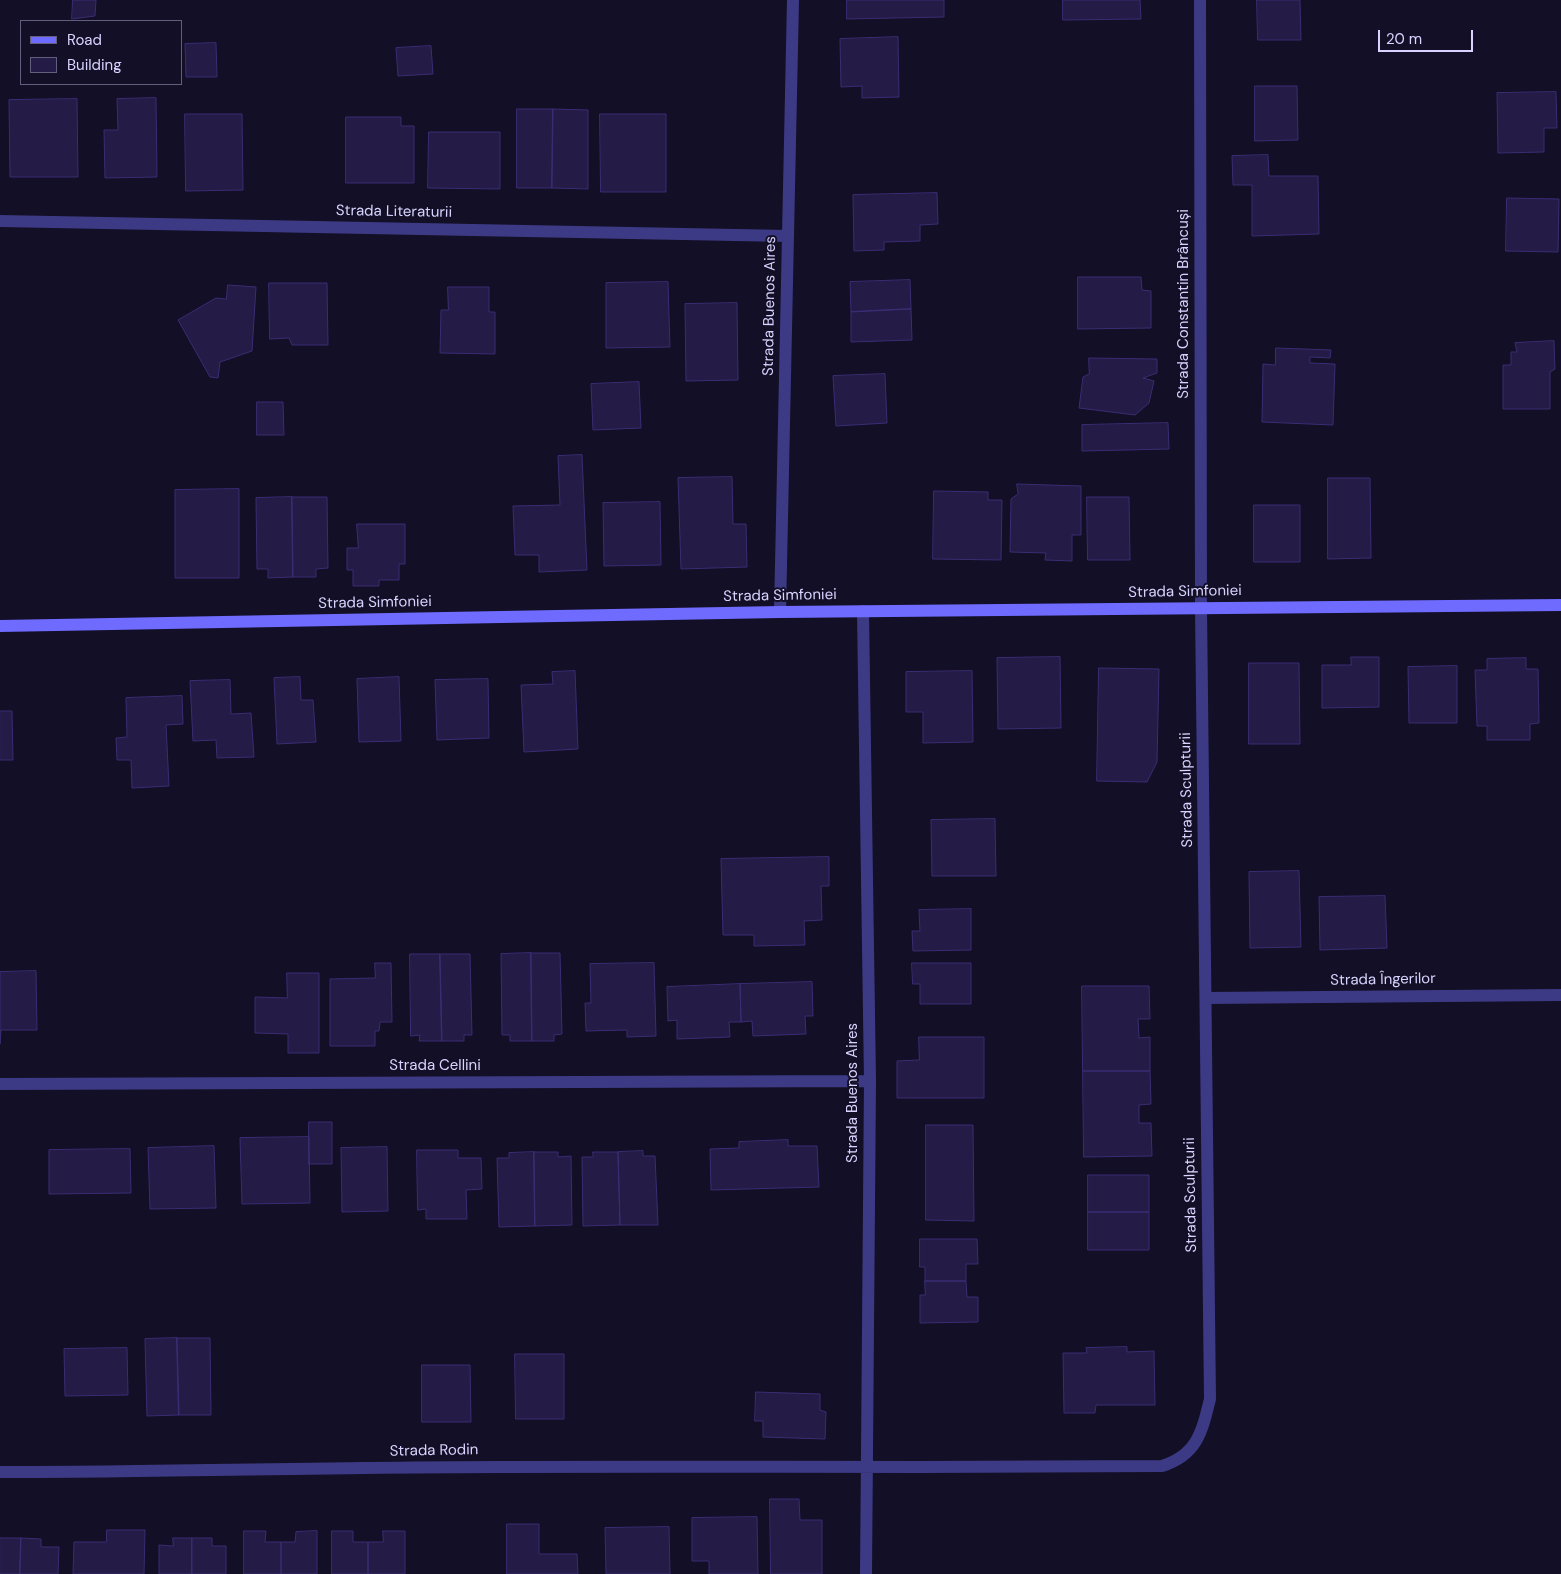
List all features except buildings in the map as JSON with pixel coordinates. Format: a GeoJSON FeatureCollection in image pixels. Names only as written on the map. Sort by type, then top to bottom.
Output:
{"type":"FeatureCollection","features":[{"type":"Feature","properties":{"kind":"street","name":"Strada Buenos Aires"},"geometry":{"type":"LineString","coordinates":[[780,612],[793,0]]}},
{"type":"Feature","properties":{"kind":"street","name":"Strada Constantin Brâncuși"},"geometry":{"type":"LineString","coordinates":[[1200,0],[1201,608]]}},
{"type":"Feature","properties":{"kind":"street","name":"Strada Literaturii"},"geometry":{"type":"LineString","coordinates":[[0,221],[788,236]]}},
{"type":"Feature","properties":{"kind":"street","name":"Strada Simfoniei"},"geometry":{"type":"LineString","coordinates":[[0,626],[780,612],[1561,606]]}},
{"type":"Feature","properties":{"kind":"street","name":"Strada Sculpturii"},"geometry":{"type":"LineString","coordinates":[[868,1468],[1162,1466],[1178,1461],[1190,1450],[1203,1429],[1210,1399],[1201,608]]}},
{"type":"Feature","properties":{"kind":"street","name":"Strada Buenos Aires"},"geometry":{"type":"LineString","coordinates":[[863,612],[870,1081],[866,1574]]}},
{"type":"Feature","properties":{"kind":"street","name":"Strada Îngerilor"},"geometry":{"type":"LineString","coordinates":[[1206,998],[1561,995]]}},
{"type":"Feature","properties":{"kind":"street","name":"Strada Cellini"},"geometry":{"type":"LineString","coordinates":[[0,1084],[870,1081]]}},
{"type":"Feature","properties":{"kind":"street","name":"Strada Rodin"},"geometry":{"type":"LineString","coordinates":[[0,1472],[148,1472],[501,1466],[868,1468]]}}]}
